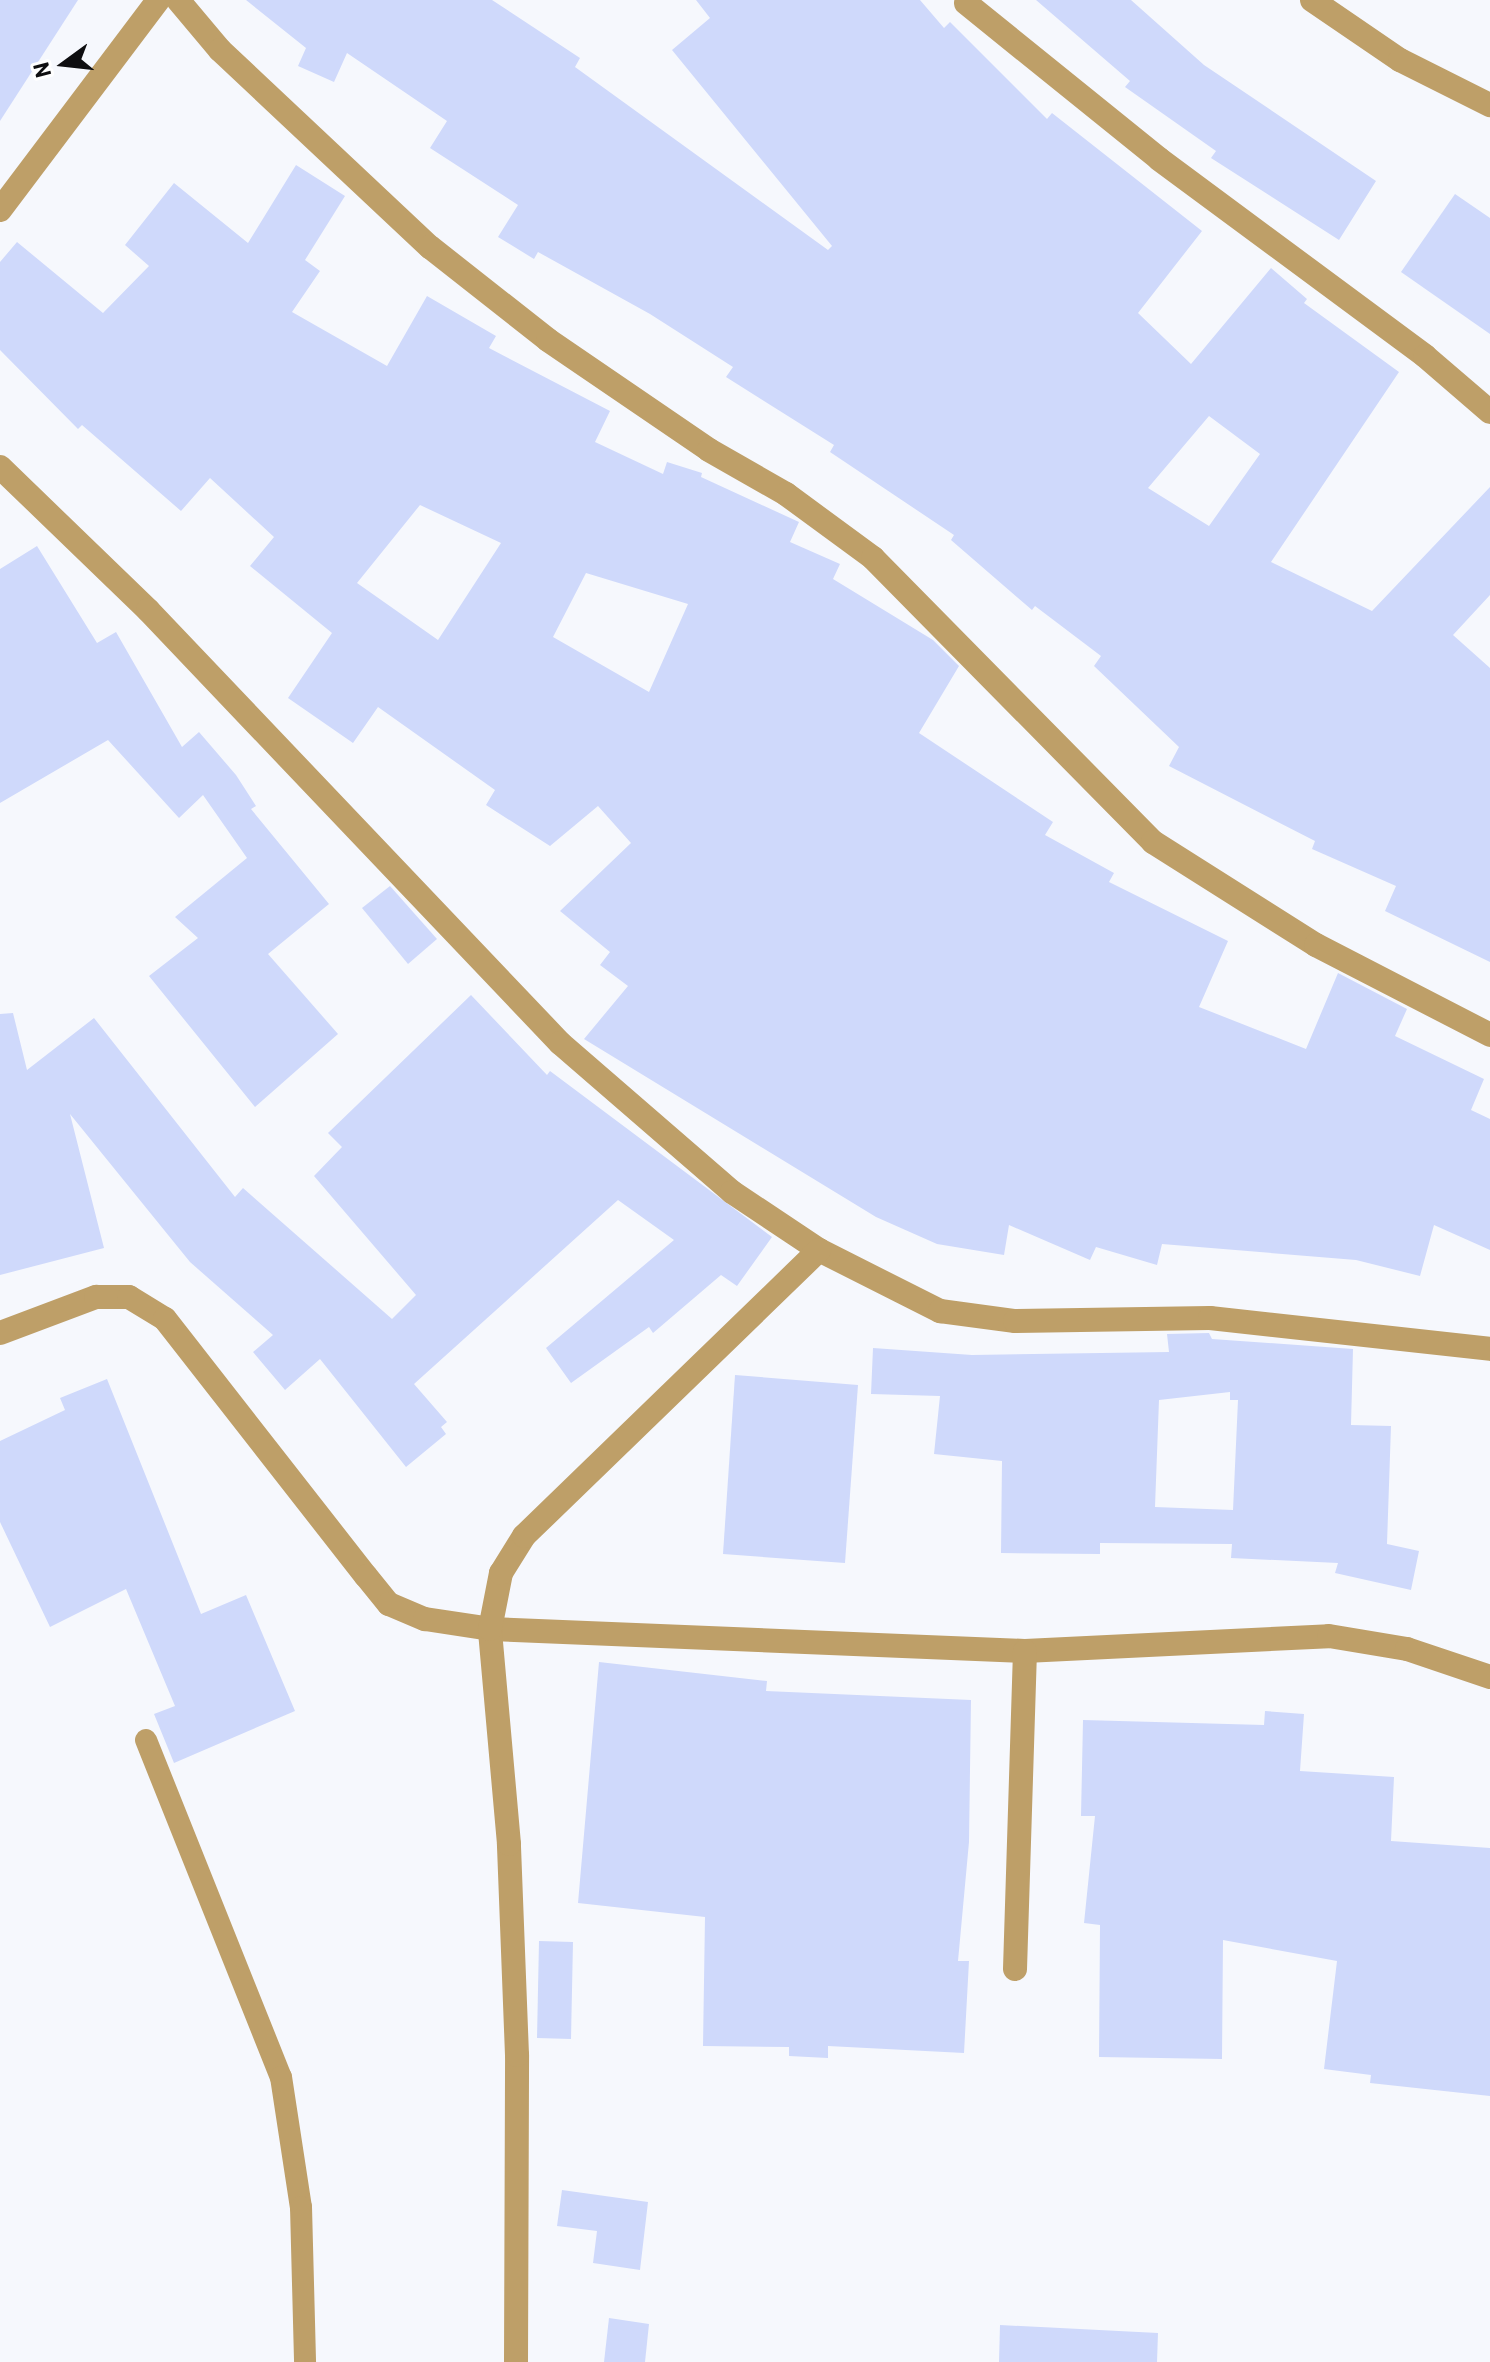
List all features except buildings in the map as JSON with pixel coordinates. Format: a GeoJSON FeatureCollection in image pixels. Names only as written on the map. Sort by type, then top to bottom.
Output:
{"type":"FeatureCollection","features":[{"type":"Feature","properties":{"kind":"street"},"geometry":{"type":"LineString","coordinates":[[0,210],[158,0]]}},
{"type":"Feature","properties":{"kind":"street"},"geometry":{"type":"LineString","coordinates":[[178,0],[220,50],[430,247],[548,340],[709,450],[786,494],[873,558],[1153,842],[1316,945],[1490,1035]]}},
{"type":"Feature","properties":{"kind":"street"},"geometry":{"type":"LineString","coordinates":[[1312,0],[1400,60],[1490,105]]}},
{"type":"Feature","properties":{"kind":"street"},"geometry":{"type":"LineString","coordinates":[[966,3],[1159,159],[1425,356],[1490,412]]}},
{"type":"Feature","properties":{"kind":"street"},"geometry":{"type":"LineString","coordinates":[[0,467],[148,610],[560,1043],[732,1192],[819,1250],[940,1311],[1015,1321],[1210,1318],[1490,1349]]}},
{"type":"Feature","properties":{"kind":"street"},"geometry":{"type":"LineString","coordinates":[[516,2362],[517,2055],[509,1844],[490,1629],[501,1573],[524,1536],[819,1250]]}},
{"type":"Feature","properties":{"kind":"street"},"geometry":{"type":"LineString","coordinates":[[0,1333],[96,1297],[129,1297],[165,1319],[389,1604],[425,1619],[490,1629],[1025,1651],[1329,1636],[1407,1649],[1490,1677]]}},
{"type":"Feature","properties":{"kind":"street"},"geometry":{"type":"LineString","coordinates":[[1015,1969],[1025,1651]]}},
{"type":"Feature","properties":{"kind":"lane"},"geometry":{"type":"LineString","coordinates":[[146,1740],[281,2077],[301,2207],[305,2362]]}}]}
